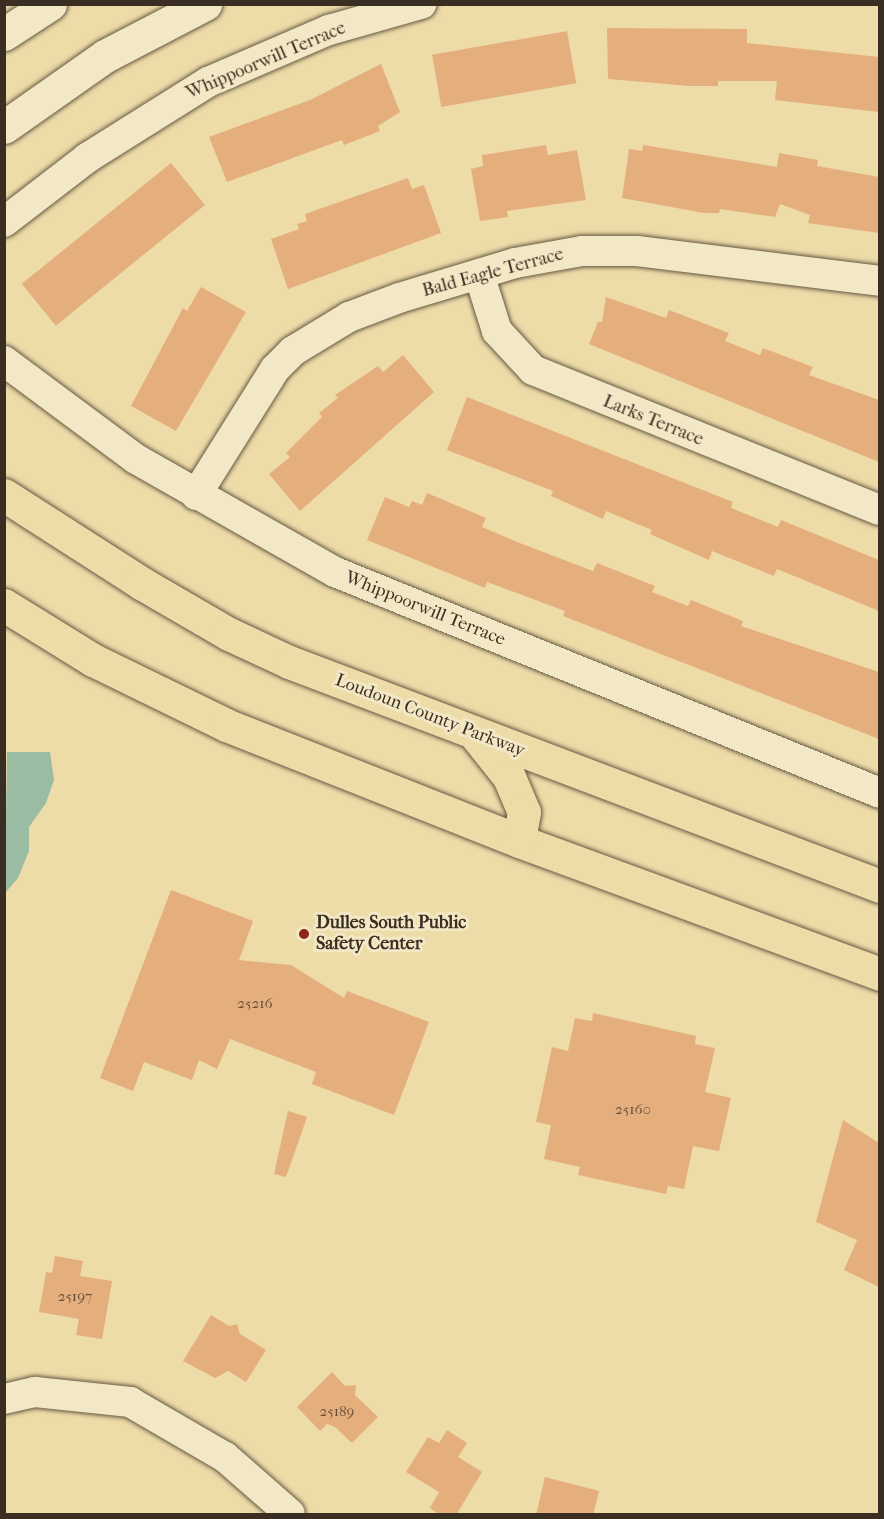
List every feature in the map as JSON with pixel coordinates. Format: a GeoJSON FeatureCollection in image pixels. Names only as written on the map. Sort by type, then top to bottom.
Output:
{"type":"FeatureCollection","features":[{"type":"Feature","properties":{"kind":"main road"},"geometry":{"type":"LineString","coordinates":[[4,34],[50,4]]}},
{"type":"Feature","properties":{"kind":"main road"},"geometry":{"type":"LineString","coordinates":[[4,127],[105,56],[205,4]]}},
{"type":"Feature","properties":{"kind":"main road","name":"Loudoun County Parkway"},"geometry":{"type":"LineString","coordinates":[[4,495],[229,634],[474,733],[879,886]]}},
{"type":"Feature","properties":{"kind":"main road"},"geometry":{"type":"LineString","coordinates":[[4,604],[162,696],[519,841],[879,974]]}},
{"type":"Feature","properties":{"kind":"main road"},"geometry":{"type":"LineString","coordinates":[[474,733],[509,777],[524,812],[519,841]]}},
{"type":"Feature","properties":{"kind":"street","name":"Whippoorwill Terrace"},"geometry":{"type":"LineString","coordinates":[[4,222],[87,158],[207,82],[329,30],[421,4]]}},
{"type":"Feature","properties":{"kind":"street","name":"Bald Eagle Terrace"},"geometry":{"type":"LineString","coordinates":[[196,495],[275,369],[293,351],[349,317],[479,274],[548,255],[637,251],[879,281]]}},
{"type":"Feature","properties":{"kind":"street","name":"Larks Terrace"},"geometry":{"type":"LineString","coordinates":[[479,274],[497,331],[533,370],[879,510]]}},
{"type":"Feature","properties":{"kind":"street","name":"Whippoorwill Terrace"},"geometry":{"type":"LineString","coordinates":[[4,361],[76,418],[196,495],[335,572],[879,793]]}},
{"type":"Feature","properties":{"kind":"street"},"geometry":{"type":"LineString","coordinates":[[4,1399],[35,1392],[130,1402],[225,1458],[290,1515]]}},
{"type":"Feature","properties":{"kind":"shaded area"},"geometry":{"type":"Polygon","coordinates":[[[7,752],[50,752],[54,780],[46,803],[29,827],[29,851],[18,878],[5,893],[7,752]]]}},
{"type":"Feature","properties":{"kind":"building"},"geometry":{"type":"Polygon","coordinates":[[[607,28],[747,29],[747,43],[879,57],[879,112],[775,100],[777,81],[718,81],[718,86],[689,86],[608,79],[607,28]]]}},
{"type":"Feature","properties":{"kind":"building"},"geometry":{"type":"Polygon","coordinates":[[[567,31],[576,83],[441,107],[432,55],[567,31]]]}},
{"type":"Feature","properties":{"kind":"building"},"geometry":{"type":"Polygon","coordinates":[[[381,64],[400,112],[378,126],[380,131],[344,145],[342,140],[227,182],[209,137],[310,100],[381,64]]]}},
{"type":"Feature","properties":{"kind":"building"},"geometry":{"type":"Polygon","coordinates":[[[546,145],[548,155],[577,150],[586,200],[507,211],[508,217],[480,221],[471,169],[483,166],[482,155],[546,145]]]}},
{"type":"Feature","properties":{"kind":"building"},"geometry":{"type":"Polygon","coordinates":[[[643,145],[777,167],[779,153],[818,160],[817,166],[879,177],[879,233],[808,223],[810,215],[780,204],[775,217],[720,209],[719,213],[704,213],[622,198],[629,149],[642,151],[643,145]]]}},
{"type":"Feature","properties":{"kind":"building"},"geometry":{"type":"Polygon","coordinates":[[[171,163],[205,205],[56,326],[22,284],[171,163]]]}},
{"type":"Feature","properties":{"kind":"building"},"geometry":{"type":"Polygon","coordinates":[[[408,178],[412,189],[424,185],[441,233],[288,289],[271,239],[299,229],[297,224],[307,221],[305,214],[408,178]]]}},
{"type":"Feature","properties":{"kind":"building"},"geometry":{"type":"Polygon","coordinates":[[[201,287],[246,312],[176,431],[131,406],[183,308],[187,311],[201,287]]]}},
{"type":"Feature","properties":{"kind":"building"},"geometry":{"type":"Polygon","coordinates":[[[606,297],[666,318],[669,310],[729,333],[725,341],[760,355],[763,348],[813,367],[809,375],[879,400],[879,462],[589,344],[598,322],[602,322],[606,297]]]}},
{"type":"Feature","properties":{"kind":"building"},"geometry":{"type":"Polygon","coordinates":[[[403,355],[434,392],[300,511],[269,474],[290,457],[286,453],[322,417],[319,413],[338,398],[335,395],[378,366],[383,372],[403,355]]]}},
{"type":"Feature","properties":{"kind":"building"},"geometry":{"type":"Polygon","coordinates":[[[467,397],[733,502],[731,508],[778,527],[781,520],[879,560],[879,611],[777,569],[774,576],[712,551],[709,560],[650,534],[652,530],[606,511],[603,519],[551,496],[553,491],[447,450],[467,397]]]}},
{"type":"Feature","properties":{"kind":"building"},"geometry":{"type":"Polygon","coordinates":[[[427,493],[486,518],[482,527],[517,542],[593,571],[597,563],[655,586],[652,592],[688,606],[691,600],[743,621],[741,626],[879,672],[879,739],[563,616],[565,611],[487,582],[485,588],[367,540],[385,497],[409,507],[412,501],[422,505],[427,493]]]}},
{"type":"Feature","properties":{"kind":"building"},"geometry":{"type":"Polygon","coordinates":[[[171,890],[253,921],[239,960],[291,965],[344,998],[347,991],[429,1022],[394,1115],[312,1084],[316,1072],[230,1039],[217,1069],[199,1060],[192,1080],[144,1062],[133,1091],[100,1078],[171,890]]]}},
{"type":"Feature","properties":{"kind":"building"},"geometry":{"type":"Polygon","coordinates":[[[593,1013],[696,1036],[695,1044],[715,1048],[705,1092],[731,1098],[719,1151],[693,1146],[684,1189],[668,1186],[666,1194],[578,1175],[580,1167],[544,1159],[551,1125],[536,1122],[552,1047],[568,1051],[575,1018],[592,1021],[593,1013]]]}},
{"type":"Feature","properties":{"kind":"building"},"geometry":{"type":"Polygon","coordinates":[[[288,1111],[307,1117],[286,1177],[274,1174],[288,1111]]]}},
{"type":"Feature","properties":{"kind":"building"},"geometry":{"type":"Polygon","coordinates":[[[843,1120],[879,1143],[879,1287],[844,1270],[857,1240],[816,1222],[843,1120]]]}},
{"type":"Feature","properties":{"kind":"building"},"geometry":{"type":"Polygon","coordinates":[[[55,1256],[83,1261],[80,1276],[112,1281],[102,1339],[76,1335],[79,1319],[39,1312],[46,1272],[52,1273],[55,1256]]]}},
{"type":"Feature","properties":{"kind":"building"},"geometry":{"type":"Polygon","coordinates":[[[211,1315],[229,1326],[237,1324],[240,1334],[266,1350],[246,1382],[228,1371],[215,1378],[183,1361],[211,1315]]]}},
{"type":"Feature","properties":{"kind":"building"},"geometry":{"type":"Polygon","coordinates":[[[332,1372],[345,1386],[356,1385],[355,1395],[378,1417],[352,1443],[335,1427],[327,1424],[320,1431],[297,1407],[332,1372]]]}},
{"type":"Feature","properties":{"kind":"building"},"geometry":{"type":"Polygon","coordinates":[[[447,1430],[467,1443],[458,1457],[482,1472],[456,1515],[440,1515],[430,1508],[439,1492],[406,1472],[428,1437],[439,1443],[447,1430]]]}},
{"type":"Feature","properties":{"kind":"building"},"geometry":{"type":"Polygon","coordinates":[[[545,1477],[599,1491],[593,1515],[536,1515],[545,1477]]]}},
{"type":"Feature","properties":{"kind":"place","name":"Dulles South Public Safety Center"},"geometry":{"type":"Point","coordinates":[304,934]}}]}
